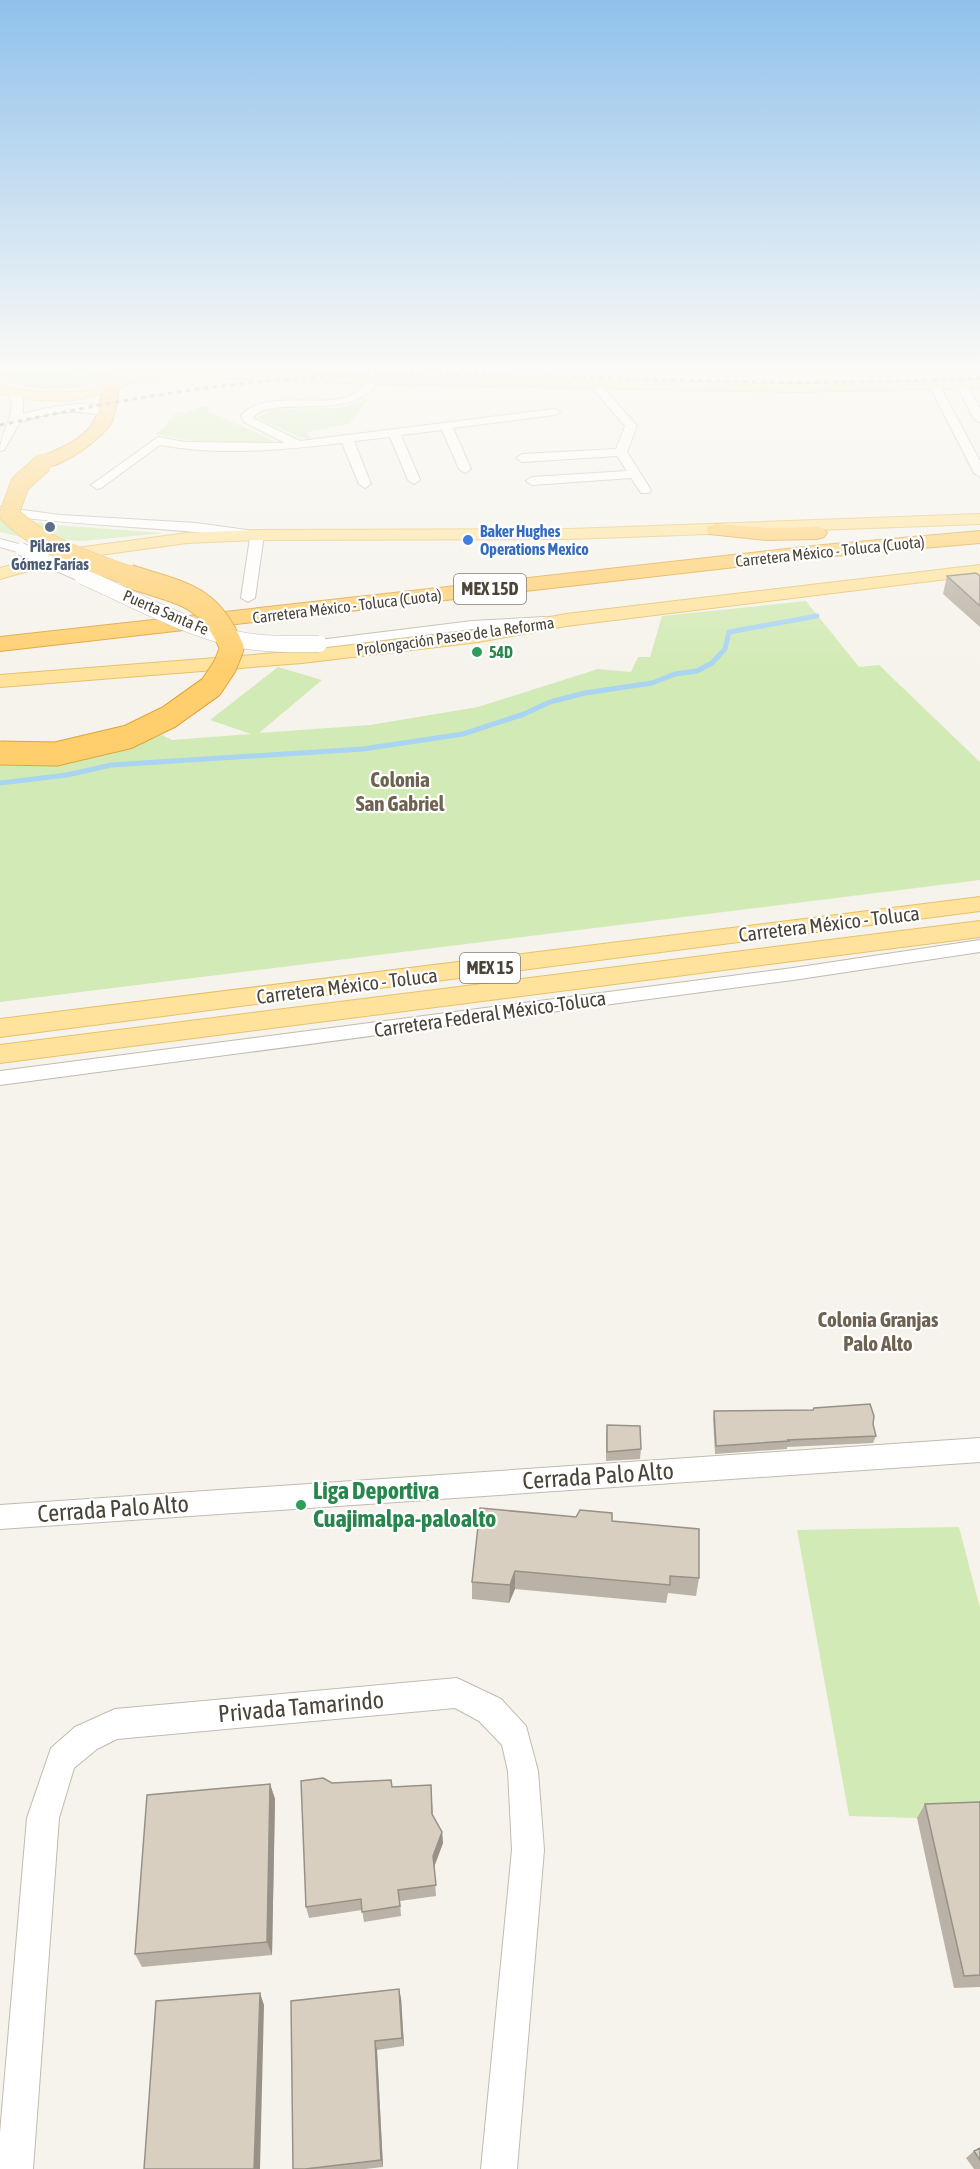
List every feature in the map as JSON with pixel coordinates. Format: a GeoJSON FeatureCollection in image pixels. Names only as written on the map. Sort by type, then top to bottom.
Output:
{"type":"FeatureCollection","features":[{"type":"Feature","properties":{"kind":"highway"},"geometry":{"type":"LineString","coordinates":[[0,753],[56,754],[128,737],[169,717],[211,687],[225,666],[232,648],[223,624],[202,603],[60,548],[32,535],[16,524],[9,514],[13,494],[25,476],[36,468]]}},
{"type":"Feature","properties":{"kind":"highway"},"geometry":{"type":"LineString","coordinates":[[716,530],[766,534],[980,529]]}},
{"type":"Feature","properties":{"kind":"highway","name":"Carretera México - Toluca (Cuota)"},"geometry":{"type":"LineString","coordinates":[[0,644],[266,616],[811,552],[980,537]]}},
{"type":"Feature","properties":{"kind":"highway","name":"Carretera México - Toluca (Cuota)"},"geometry":{"type":"LineString","coordinates":[[0,658],[764,572],[980,552]]}},
{"type":"Feature","properties":{"kind":"main road"},"geometry":{"type":"LineString","coordinates":[[0,574],[69,554],[126,545],[257,535],[558,534],[980,519]]}},
{"type":"Feature","properties":{"kind":"main road","name":"Prolongación Paseo de la Reforma"},"geometry":{"type":"LineString","coordinates":[[0,681],[302,657],[479,636],[566,620],[980,570]]}},
{"type":"Feature","properties":{"kind":"main road","name":"Carretera México - Toluca"},"geometry":{"type":"LineString","coordinates":[[0,1029],[980,904]]}},
{"type":"Feature","properties":{"kind":"main road","name":"Carretera México - Toluca"},"geometry":{"type":"LineString","coordinates":[[0,1054],[980,929]]}},
{"type":"Feature","properties":{"kind":"street"},"geometry":{"type":"LineString","coordinates":[[97,485],[120,468]]}},
{"type":"Feature","properties":{"kind":"street"},"geometry":{"type":"LineString","coordinates":[[359,468],[365,484]]}},
{"type":"Feature","properties":{"kind":"street"},"geometry":{"type":"LineString","coordinates":[[409,468],[414,480]]}},
{"type":"Feature","properties":{"kind":"street"},"geometry":{"type":"LineString","coordinates":[[631,468],[645,490]]}},
{"type":"Feature","properties":{"kind":"street"},"geometry":{"type":"LineString","coordinates":[[532,481],[634,474]]}},
{"type":"Feature","properties":{"kind":"street"},"geometry":{"type":"LineString","coordinates":[[0,511],[60,519],[196,527],[257,535],[248,598]]}},
{"type":"Feature","properties":{"kind":"street","name":"Puerta Santa Fe"},"geometry":{"type":"LineString","coordinates":[[0,543],[21,549],[202,628],[237,639],[275,644],[319,644],[472,626],[566,620]]}},
{"type":"Feature","properties":{"kind":"street","name":"Carretera Federal México-Toluca"},"geometry":{"type":"LineString","coordinates":[[0,1078],[793,974],[980,946]]}},
{"type":"Feature","properties":{"kind":"street","name":"Cerrada Palo Alto"},"geometry":{"type":"LineString","coordinates":[[0,1517],[980,1450]]}},
{"type":"Feature","properties":{"kind":"street","name":"Privada Tamarindo"},"geometry":{"type":"LineString","coordinates":[[15,2169],[43,1818],[62,1759],[86,1738],[115,1724],[457,1693],[490,1710],[515,1737],[523,1771],[528,1850],[499,2169]]}},
{"type":"Feature","properties":{"kind":"green space"},"geometry":{"type":"Polygon","coordinates":[[[0,518],[164,533],[83,541],[25,538],[0,532],[0,518]]]}},
{"type":"Feature","properties":{"kind":"green space"},"geometry":{"type":"Polygon","coordinates":[[[806,601],[859,667],[879,665],[980,762],[980,880],[0,1002],[0,764],[62,762],[123,749],[162,735],[172,740],[251,734],[210,720],[278,667],[322,680],[259,733],[370,725],[478,707],[598,669],[631,672],[638,657],[650,657],[662,616],[806,601]]]}},
{"type":"Feature","properties":{"kind":"green space"},"geometry":{"type":"Polygon","coordinates":[[[959,1527],[980,1608],[980,1816],[917,1818],[849,1816],[797,1530],[959,1527]]]}},
{"type":"Feature","properties":{"kind":"building"},"geometry":{"type":"Polygon","coordinates":[[[976,573],[980,576],[980,606],[947,576],[976,573]]]}},
{"type":"Feature","properties":{"kind":"building"},"geometry":{"type":"Polygon","coordinates":[[[870,1404],[876,1436],[716,1446],[714,1411],[813,1410],[814,1408],[870,1404]]]}},
{"type":"Feature","properties":{"kind":"building"},"geometry":{"type":"Polygon","coordinates":[[[607,1425],[640,1426],[641,1449],[607,1452],[607,1425]]]}},
{"type":"Feature","properties":{"kind":"building"},"geometry":{"type":"Polygon","coordinates":[[[480,1508],[576,1517],[580,1510],[612,1513],[612,1521],[699,1529],[699,1578],[670,1576],[670,1585],[515,1571],[510,1585],[472,1582],[480,1508]]]}},
{"type":"Feature","properties":{"kind":"building"},"geometry":{"type":"Polygon","coordinates":[[[323,1778],[332,1783],[391,1780],[392,1787],[431,1785],[432,1814],[442,1832],[433,1856],[436,1885],[398,1890],[400,1906],[362,1912],[361,1899],[306,1907],[301,1781],[323,1778]]]}},
{"type":"Feature","properties":{"kind":"building"},"geometry":{"type":"Polygon","coordinates":[[[270,1784],[267,1942],[135,1954],[147,1795],[270,1784]]]}},
{"type":"Feature","properties":{"kind":"building"},"geometry":{"type":"Polygon","coordinates":[[[980,1802],[980,1975],[964,1976],[925,1804],[980,1802]]]}},
{"type":"Feature","properties":{"kind":"building"},"geometry":{"type":"Polygon","coordinates":[[[399,1989],[402,2038],[375,2041],[381,2160],[293,2169],[291,2001],[399,1989]]]}},
{"type":"Feature","properties":{"kind":"building"},"geometry":{"type":"Polygon","coordinates":[[[260,1993],[254,2169],[144,2169],[156,2001],[260,1993]]]}},
{"type":"Feature","properties":{"kind":"building"},"geometry":{"type":"Polygon","coordinates":[[[980,2148],[980,2160],[974,2151],[980,2148]]]}},
{"type":"Feature","properties":{"kind":"waterway"},"geometry":{"type":"LineString","coordinates":[[0,783],[67,775],[111,765],[363,749],[463,734],[524,714],[550,702],[585,693],[652,683],[675,674],[697,671],[712,663],[725,649],[729,632],[817,616]]}},
{"type":"Feature","properties":{"kind":"place","name":"Pilares Gómez Farías"},"geometry":{"type":"Point","coordinates":[50,527]}},
{"type":"Feature","properties":{"kind":"place","name":"Baker Hughes Operations Mexico"},"geometry":{"type":"Point","coordinates":[468,540]}},
{"type":"Feature","properties":{"kind":"place","name":"54D"},"geometry":{"type":"Point","coordinates":[477,652]}},
{"type":"Feature","properties":{"kind":"place","name":"Liga Deportiva Cuajimalpa-paloalto"},"geometry":{"type":"Point","coordinates":[301,1505]}},
{"type":"Feature","properties":{"kind":"district","name":"Colonia San Gabriel"},"geometry":{"type":"Point","coordinates":[400,792]}},
{"type":"Feature","properties":{"kind":"district","name":"Colonia Granjas Palo Alto"},"geometry":{"type":"Point","coordinates":[878,1332]}}]}
